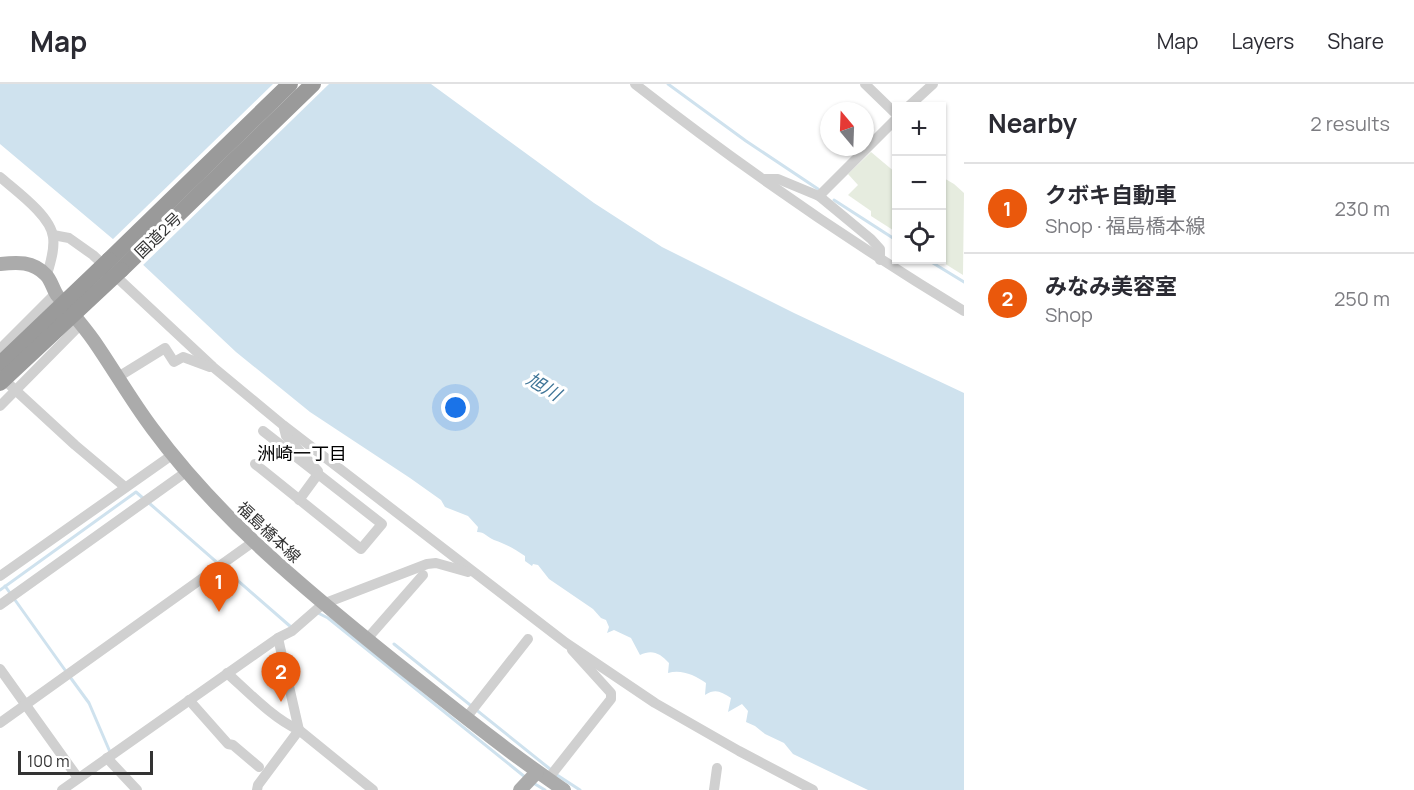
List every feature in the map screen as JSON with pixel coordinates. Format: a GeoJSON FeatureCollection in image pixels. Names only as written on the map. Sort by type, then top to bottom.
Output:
{"type":"FeatureCollection","features":[{"type":"Feature","properties":{"kind":"highway","name":"国道2号"},"geometry":{"type":"LineString","coordinates":[[0,364],[290,84]]}},
{"type":"Feature","properties":{"kind":"highway","name":"国道2号"},"geometry":{"type":"LineString","coordinates":[[5,389],[25,361],[313,84]]}},
{"type":"Feature","properties":{"kind":"main road"},"geometry":{"type":"LineString","coordinates":[[0,264],[21,262],[47,275]]}},
{"type":"Feature","properties":{"kind":"main road","name":"福島橋本線"},"geometry":{"type":"LineString","coordinates":[[47,275],[56,293],[81,324],[172,455],[318,609],[367,639],[471,713],[542,775],[564,790]]}},
{"type":"Feature","properties":{"kind":"main road"},"geometry":{"type":"LineString","coordinates":[[520,790],[542,775]]}},
{"type":"Feature","properties":{"kind":"street"},"geometry":{"type":"LineString","coordinates":[[635,84],[692,128],[880,260],[964,311]]}},
{"type":"Feature","properties":{"kind":"street"},"geometry":{"type":"LineString","coordinates":[[865,84],[892,109]]}},
{"type":"Feature","properties":{"kind":"street"},"geometry":{"type":"LineString","coordinates":[[913,102],[933,84]]}},
{"type":"Feature","properties":{"kind":"street"},"geometry":{"type":"LineString","coordinates":[[819,196],[892,123]]}},
{"type":"Feature","properties":{"kind":"street"},"geometry":{"type":"LineString","coordinates":[[0,177],[41,214],[51,227],[53,248],[47,275]]}},
{"type":"Feature","properties":{"kind":"street"},"geometry":{"type":"LineString","coordinates":[[764,179],[778,179],[819,196],[871,239],[880,249],[880,260]]}},
{"type":"Feature","properties":{"kind":"street"},"geometry":{"type":"LineString","coordinates":[[53,235],[69,238],[93,255],[213,367],[283,425],[566,643],[655,703],[813,790]]}},
{"type":"Feature","properties":{"kind":"street"},"geometry":{"type":"LineString","coordinates":[[0,349],[56,293]]}},
{"type":"Feature","properties":{"kind":"street"},"geometry":{"type":"LineString","coordinates":[[0,406],[5,389],[81,324]]}},
{"type":"Feature","properties":{"kind":"street"},"geometry":{"type":"LineString","coordinates":[[118,377],[165,348],[174,362],[183,357],[213,367]]}},
{"type":"Feature","properties":{"kind":"street"},"geometry":{"type":"LineString","coordinates":[[0,376],[5,389],[127,485]]}},
{"type":"Feature","properties":{"kind":"street"},"geometry":{"type":"LineString","coordinates":[[283,425],[286,436],[318,471],[318,474]]}},
{"type":"Feature","properties":{"kind":"street"},"geometry":{"type":"LineString","coordinates":[[255,464],[361,549],[382,524],[263,431]]}},
{"type":"Feature","properties":{"kind":"street"},"geometry":{"type":"LineString","coordinates":[[0,576],[172,455]]}},
{"type":"Feature","properties":{"kind":"street"},"geometry":{"type":"LineString","coordinates":[[0,605],[186,472]]}},
{"type":"Feature","properties":{"kind":"street"},"geometry":{"type":"LineString","coordinates":[[299,500],[318,474]]}},
{"type":"Feature","properties":{"kind":"street"},"geometry":{"type":"LineString","coordinates":[[0,723],[253,542]]}},
{"type":"Feature","properties":{"kind":"street"},"geometry":{"type":"LineString","coordinates":[[62,790],[227,673],[292,631],[318,609],[427,564],[436,563],[477,574]]}},
{"type":"Feature","properties":{"kind":"street"},"geometry":{"type":"LineString","coordinates":[[367,639],[423,575]]}},
{"type":"Feature","properties":{"kind":"street"},"geometry":{"type":"LineString","coordinates":[[257,790],[258,785],[299,730],[278,638]]}},
{"type":"Feature","properties":{"kind":"street"},"geometry":{"type":"LineString","coordinates":[[471,713],[528,639]]}},
{"type":"Feature","properties":{"kind":"street"},"geometry":{"type":"LineString","coordinates":[[542,775],[610,699],[611,693],[566,643]]}},
{"type":"Feature","properties":{"kind":"street"},"geometry":{"type":"LineString","coordinates":[[0,669],[78,778]]}},
{"type":"Feature","properties":{"kind":"street"},"geometry":{"type":"LineString","coordinates":[[227,673],[259,701],[373,790]]}},
{"type":"Feature","properties":{"kind":"street"},"geometry":{"type":"LineString","coordinates":[[189,700],[228,744],[233,745],[259,767]]}},
{"type":"Feature","properties":{"kind":"street"},"geometry":{"type":"LineString","coordinates":[[107,758],[137,790]]}},
{"type":"Feature","properties":{"kind":"street"},"geometry":{"type":"LineString","coordinates":[[714,790],[717,768]]}},
{"type":"Feature","properties":{"kind":"shaded area"},"geometry":{"type":"Polygon","coordinates":[[[874,155],[892,170],[892,229],[871,216],[871,211],[848,195],[858,185],[848,174],[867,156],[874,155]]]}},
{"type":"Feature","properties":{"kind":"shaded area"},"geometry":{"type":"Polygon","coordinates":[[[946,179],[964,193],[963,275],[945,264],[946,179]]]}},
{"type":"Feature","properties":{"kind":"water","name":"旭川"},"geometry":{"type":"Polygon","coordinates":[[[0,84],[431,84],[594,203],[662,247],[794,313],[964,393],[964,790],[868,790],[793,754],[784,743],[746,722],[748,711],[742,704],[728,712],[731,698],[718,692],[705,695],[706,683],[702,680],[683,672],[668,673],[669,663],[659,654],[648,652],[640,655],[631,638],[614,630],[607,633],[609,627],[606,620],[549,579],[538,565],[533,564],[532,566],[518,551],[477,532],[478,527],[468,516],[445,507],[441,500],[410,478],[310,412],[236,352],[139,261],[0,144],[0,84]]]}},
{"type":"Feature","properties":{"kind":"pier"},"geometry":{"type":"Polygon","coordinates":[[[273,84],[329,84],[141,267],[111,241],[273,84]]]}},
{"type":"Feature","properties":{"kind":"waterway"},"geometry":{"type":"LineString","coordinates":[[668,84],[746,141],[818,189]]}},
{"type":"Feature","properties":{"kind":"waterway"},"geometry":{"type":"LineString","coordinates":[[834,200],[892,237]]}},
{"type":"Feature","properties":{"kind":"waterway"},"geometry":{"type":"LineString","coordinates":[[935,264],[964,282]]}},
{"type":"Feature","properties":{"kind":"waterway"},"geometry":{"type":"LineString","coordinates":[[0,590],[136,492],[144,499]]}},
{"type":"Feature","properties":{"kind":"waterway"},"geometry":{"type":"LineString","coordinates":[[149,503],[291,627]]}},
{"type":"Feature","properties":{"kind":"waterway"},"geometry":{"type":"LineString","coordinates":[[5,586],[65,670]]}},
{"type":"Feature","properties":{"kind":"waterway"},"geometry":{"type":"LineString","coordinates":[[316,612],[328,618],[525,777]]}},
{"type":"Feature","properties":{"kind":"waterway"},"geometry":{"type":"LineString","coordinates":[[394,644],[550,769]]}},
{"type":"Feature","properties":{"kind":"waterway"},"geometry":{"type":"LineString","coordinates":[[70,677],[89,703],[110,752]]}},
{"type":"Feature","properties":{"kind":"waterway"},"geometry":{"type":"LineString","coordinates":[[557,775],[580,790]]}},
{"type":"Feature","properties":{"kind":"waterway"},"geometry":{"type":"LineString","coordinates":[[535,784],[545,790]]}},
{"type":"Feature","properties":{"kind":"place","name":"クボキ自動車"},"geometry":{"type":"Point","coordinates":[219,612]}},
{"type":"Feature","properties":{"kind":"place","name":"みなみ美容室"},"geometry":{"type":"Point","coordinates":[281,702]}},
{"type":"Feature","properties":{"kind":"district","name":"洲崎一丁目"},"geometry":{"type":"Point","coordinates":[302,453]}}]}
